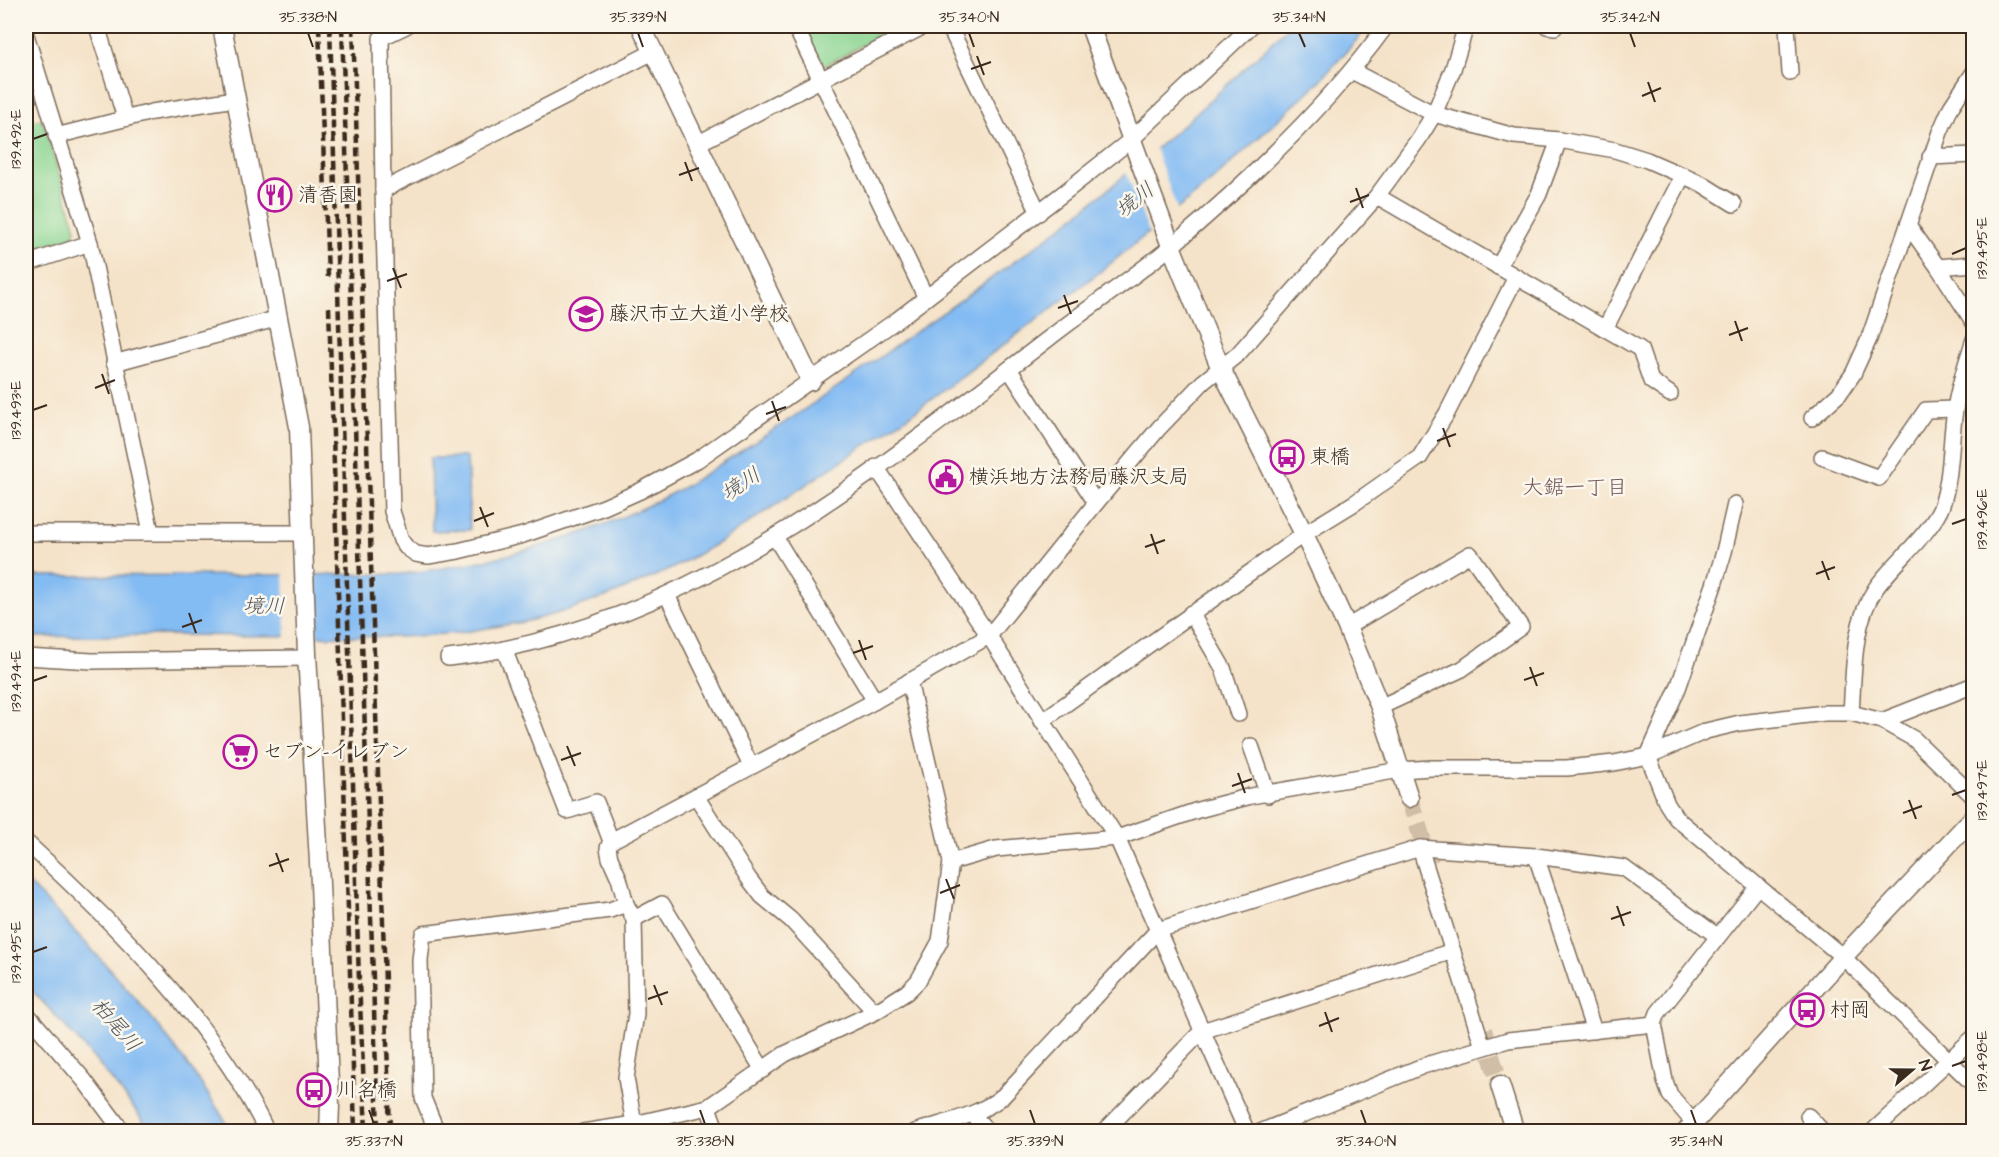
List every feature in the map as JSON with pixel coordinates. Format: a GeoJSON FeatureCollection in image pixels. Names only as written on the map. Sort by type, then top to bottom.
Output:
{"type":"FeatureCollection","features":[{"type":"Feature","properties":{"kind":"street"},"geometry":{"type":"LineString","coordinates":[[98,26],[125,118]]}},
{"type":"Feature","properties":{"kind":"street"},"geometry":{"type":"LineString","coordinates":[[222,26],[299,427],[307,656],[320,862],[330,1105],[329,1131]]}},
{"type":"Feature","properties":{"kind":"street"},"geometry":{"type":"LineString","coordinates":[[406,26],[381,38],[392,511],[401,540],[406,547],[416,554],[428,556],[523,535],[604,507],[640,491],[697,460],[926,298],[1134,144],[1251,26]]}},
{"type":"Feature","properties":{"kind":"street"},"geometry":{"type":"LineString","coordinates":[[640,26],[811,381]]}},
{"type":"Feature","properties":{"kind":"street"},"geometry":{"type":"LineString","coordinates":[[795,26],[926,298]]}},
{"type":"Feature","properties":{"kind":"street"},"geometry":{"type":"LineString","coordinates":[[697,144],[924,26]]}},
{"type":"Feature","properties":{"kind":"street"},"geometry":{"type":"LineString","coordinates":[[949,26],[1039,213]]}},
{"type":"Feature","properties":{"kind":"street"},"geometry":{"type":"LineString","coordinates":[[1090,26],[1221,369],[1304,534],[1347,627],[1380,707],[1409,798]]}},
{"type":"Feature","properties":{"kind":"street"},"geometry":{"type":"LineString","coordinates":[[448,658],[504,649],[594,624],[667,596],[733,562],[775,537],[876,467],[1009,369],[1269,158],[1352,71],[1386,26]]}},
{"type":"Feature","properties":{"kind":"street"},"geometry":{"type":"LineString","coordinates":[[634,1124],[626,1078],[636,1014],[634,920],[610,858],[608,848],[611,841],[875,701],[989,636],[1159,428],[1203,382],[1238,354],[1377,196],[1434,114],[1453,69],[1466,26]]}},
{"type":"Feature","properties":{"kind":"street"},"geometry":{"type":"LineString","coordinates":[[1787,26],[1790,74]]}},
{"type":"Feature","properties":{"kind":"street"},"geometry":{"type":"LineString","coordinates":[[26,34],[90,243],[151,532]]}},
{"type":"Feature","properties":{"kind":"street"},"geometry":{"type":"LineString","coordinates":[[383,190],[653,52]]}},
{"type":"Feature","properties":{"kind":"street"},"geometry":{"type":"LineString","coordinates":[[1352,71],[1434,114],[1514,136],[1559,140],[1615,150],[1702,183],[1734,204]]}},
{"type":"Feature","properties":{"kind":"street"},"geometry":{"type":"LineString","coordinates":[[1812,418],[1839,394],[1853,374],[1869,339],[1930,157],[1951,107],[1974,72]]}},
{"type":"Feature","properties":{"kind":"street"},"geometry":{"type":"LineString","coordinates":[[56,136],[152,112],[236,99]]}},
{"type":"Feature","properties":{"kind":"street"},"geometry":{"type":"LineString","coordinates":[[1498,267],[1539,194],[1559,140]]}},
{"type":"Feature","properties":{"kind":"street"},"geometry":{"type":"LineString","coordinates":[[1930,157],[1974,155]]}},
{"type":"Feature","properties":{"kind":"street"},"geometry":{"type":"LineString","coordinates":[[1605,329],[1683,175]]}},
{"type":"Feature","properties":{"kind":"street"},"geometry":{"type":"LineString","coordinates":[[1377,196],[1640,349],[1651,381],[1670,394]]}},
{"type":"Feature","properties":{"kind":"street"},"geometry":{"type":"LineString","coordinates":[[1908,225],[1974,323]]}},
{"type":"Feature","properties":{"kind":"street"},"geometry":{"type":"LineString","coordinates":[[26,264],[90,243]]}},
{"type":"Feature","properties":{"kind":"street"},"geometry":{"type":"LineString","coordinates":[[1938,267],[1974,264]]}},
{"type":"Feature","properties":{"kind":"street"},"geometry":{"type":"LineString","coordinates":[[1042,721],[1304,534],[1356,502],[1420,457],[1447,413],[1516,277]]}},
{"type":"Feature","properties":{"kind":"street"},"geometry":{"type":"LineString","coordinates":[[114,363],[279,318]]}},
{"type":"Feature","properties":{"kind":"street"},"geometry":{"type":"LineString","coordinates":[[1851,713],[1857,640],[1863,616],[1875,589],[1941,508],[1951,463],[1955,409],[1974,339]]}},
{"type":"Feature","properties":{"kind":"street"},"geometry":{"type":"LineString","coordinates":[[1009,369],[1096,503]]}},
{"type":"Feature","properties":{"kind":"street"},"geometry":{"type":"LineString","coordinates":[[1822,457],[1879,478],[1926,410],[1955,409]]}},
{"type":"Feature","properties":{"kind":"street"},"geometry":{"type":"LineString","coordinates":[[876,467],[989,636],[1117,838],[1248,1131]]}},
{"type":"Feature","properties":{"kind":"street"},"geometry":{"type":"LineString","coordinates":[[1735,504],[1714,585],[1678,688],[1648,756],[1667,804],[1676,818],[1843,957],[1974,1085]]}},
{"type":"Feature","properties":{"kind":"street"},"geometry":{"type":"LineString","coordinates":[[26,532],[302,533]]}},
{"type":"Feature","properties":{"kind":"street"},"geometry":{"type":"LineString","coordinates":[[775,537],[875,701]]}},
{"type":"Feature","properties":{"kind":"street"},"geometry":{"type":"LineString","coordinates":[[1347,627],[1470,554],[1521,627],[1462,669],[1380,707]]}},
{"type":"Feature","properties":{"kind":"street"},"geometry":{"type":"LineString","coordinates":[[667,596],[751,766]]}},
{"type":"Feature","properties":{"kind":"street"},"geometry":{"type":"LineString","coordinates":[[1191,613],[1223,668],[1238,714]]}},
{"type":"Feature","properties":{"kind":"street"},"geometry":{"type":"LineString","coordinates":[[504,649],[567,810],[596,802],[611,841]]}},
{"type":"Feature","properties":{"kind":"street"},"geometry":{"type":"LineString","coordinates":[[26,657],[92,661],[307,656]]}},
{"type":"Feature","properties":{"kind":"street"},"geometry":{"type":"LineString","coordinates":[[583,1131],[634,1124],[708,1107],[802,1046],[875,1012],[907,992],[918,981],[940,941],[951,862],[909,681]]}},
{"type":"Feature","properties":{"kind":"street"},"geometry":{"type":"LineString","coordinates":[[1882,721],[1974,685]]}},
{"type":"Feature","properties":{"kind":"street"},"geometry":{"type":"LineString","coordinates":[[951,862],[996,849],[1117,838],[1198,810],[1251,796],[1268,795],[1400,770],[1567,768],[1614,763],[1648,756],[1706,731],[1740,723],[1825,713],[1851,713],[1882,721],[1914,739],[1974,797]]}},
{"type":"Feature","properties":{"kind":"street"},"geometry":{"type":"LineString","coordinates":[[1251,746],[1268,795]]}},
{"type":"Feature","properties":{"kind":"street"},"geometry":{"type":"LineString","coordinates":[[696,796],[762,896],[792,920],[875,1012]]}},
{"type":"Feature","properties":{"kind":"street"},"geometry":{"type":"LineString","coordinates":[[1758,885],[1658,1013],[1654,1024],[1665,1081],[1670,1095],[1690,1127],[1843,957],[1974,817]]}},
{"type":"Feature","properties":{"kind":"street"},"geometry":{"type":"LineString","coordinates":[[26,842],[83,896],[177,997],[242,1086],[267,1131]]}},
{"type":"Feature","properties":{"kind":"street"},"geometry":{"type":"LineString","coordinates":[[915,1131],[992,1106],[1004,1096],[1158,930],[1420,848],[1536,856],[1624,868],[1717,936]]}},
{"type":"Feature","properties":{"kind":"street"},"geometry":{"type":"LineString","coordinates":[[1420,848],[1483,1047]]}},
{"type":"Feature","properties":{"kind":"street"},"geometry":{"type":"LineString","coordinates":[[1536,856],[1594,1030]]}},
{"type":"Feature","properties":{"kind":"street"},"geometry":{"type":"LineString","coordinates":[[437,1131],[423,1098],[420,960],[423,934],[610,910],[626,904]]}},
{"type":"Feature","properties":{"kind":"street"},"geometry":{"type":"LineString","coordinates":[[634,920],[662,904],[763,1070]]}},
{"type":"Feature","properties":{"kind":"street"},"geometry":{"type":"LineString","coordinates":[[1104,1131],[1202,1031],[1453,951]]}},
{"type":"Feature","properties":{"kind":"street"},"geometry":{"type":"LineString","coordinates":[[26,1013],[84,1080],[123,1131]]}},
{"type":"Feature","properties":{"kind":"street"},"geometry":{"type":"LineString","coordinates":[[1260,1131],[1423,1066],[1508,1040],[1654,1024]]}},
{"type":"Feature","properties":{"kind":"street"},"geometry":{"type":"LineString","coordinates":[[1872,1131],[1974,1037]]}},
{"type":"Feature","properties":{"kind":"street"},"geometry":{"type":"LineString","coordinates":[[1500,1085],[1515,1131]]}},
{"type":"Feature","properties":{"kind":"street"},"geometry":{"type":"LineString","coordinates":[[708,1107],[717,1131]]}},
{"type":"Feature","properties":{"kind":"street"},"geometry":{"type":"LineString","coordinates":[[972,1114],[988,1131]]}},
{"type":"Feature","properties":{"kind":"street"},"geometry":{"type":"LineString","coordinates":[[1808,1116],[1823,1131]]}},
{"type":"Feature","properties":{"kind":"green space"},"geometry":{"type":"Polygon","coordinates":[[[792,26],[897,26],[815,71],[792,26]]]}},
{"type":"Feature","properties":{"kind":"green space"},"geometry":{"type":"Polygon","coordinates":[[[42,119],[76,229],[72,237],[26,251],[26,122],[42,119]]]}},
{"type":"Feature","properties":{"kind":"water","name":"境川"},"geometry":{"type":"Polygon","coordinates":[[[1289,26],[1369,26],[1320,81],[1213,180],[1105,268],[912,414],[720,542],[671,569],[611,595],[556,614],[458,633],[400,637],[166,635],[26,637],[26,576],[402,574],[474,562],[546,545],[648,506],[754,443],[870,365],[1032,249],[1155,150],[1289,26]]]}},
{"type":"Feature","properties":{"kind":"water"},"geometry":{"type":"Polygon","coordinates":[[[467,457],[470,530],[432,531],[430,458],[467,457]]]}},
{"type":"Feature","properties":{"kind":"water","name":"柏尾川"},"geometry":{"type":"Polygon","coordinates":[[[26,881],[137,1000],[187,1064],[231,1131],[150,1131],[107,1074],[26,984],[26,881]]]}},
{"type":"Feature","properties":{"kind":"pier"},"geometry":{"type":"Polygon","coordinates":[[[1154,145],[1178,212],[1150,236],[1125,169],[1154,145]]]}},
{"type":"Feature","properties":{"kind":"pier"},"geometry":{"type":"Polygon","coordinates":[[[284,572],[315,572],[317,640],[286,639],[284,572]]]}},
{"type":"Feature","properties":{"kind":"tunnel"},"geometry":{"type":"LineString","coordinates":[[1409,798],[1430,863]]}},
{"type":"Feature","properties":{"kind":"tunnel"},"geometry":{"type":"LineString","coordinates":[[1483,1030],[1500,1085]]}},
{"type":"Feature","properties":{"kind":"railway"},"geometry":{"type":"LineString","coordinates":[[319,26],[328,277]]}},
{"type":"Feature","properties":{"kind":"railway"},"geometry":{"type":"LineString","coordinates":[[330,26],[359,981],[366,1132]]}},
{"type":"Feature","properties":{"kind":"railway"},"geometry":{"type":"LineString","coordinates":[[342,26],[378,1132]]}},
{"type":"Feature","properties":{"kind":"railway"},"geometry":{"type":"LineString","coordinates":[[353,26],[390,1132]]}},
{"type":"Feature","properties":{"kind":"railway"},"geometry":{"type":"LineString","coordinates":[[329,307],[355,1132]]}},
{"type":"Feature","properties":{"kind":"place","name":"清香園"},"geometry":{"type":"Point","coordinates":[275,195]}},
{"type":"Feature","properties":{"kind":"place","name":"藤沢市立大道小学校"},"geometry":{"type":"Point","coordinates":[586,314]}},
{"type":"Feature","properties":{"kind":"place","name":"東橋"},"geometry":{"type":"Point","coordinates":[1287,457]}},
{"type":"Feature","properties":{"kind":"place","name":"横浜地方法務局藤沢支局"},"geometry":{"type":"Point","coordinates":[946,477]}},
{"type":"Feature","properties":{"kind":"place","name":"セブン-イレブン"},"geometry":{"type":"Point","coordinates":[240,752]}},
{"type":"Feature","properties":{"kind":"place","name":"村岡"},"geometry":{"type":"Point","coordinates":[1807,1010]}},
{"type":"Feature","properties":{"kind":"place","name":"川名橋"},"geometry":{"type":"Point","coordinates":[314,1090]}},
{"type":"Feature","properties":{"kind":"district","name":"大鋸一丁目"},"geometry":{"type":"Point","coordinates":[1575,487]}}]}
